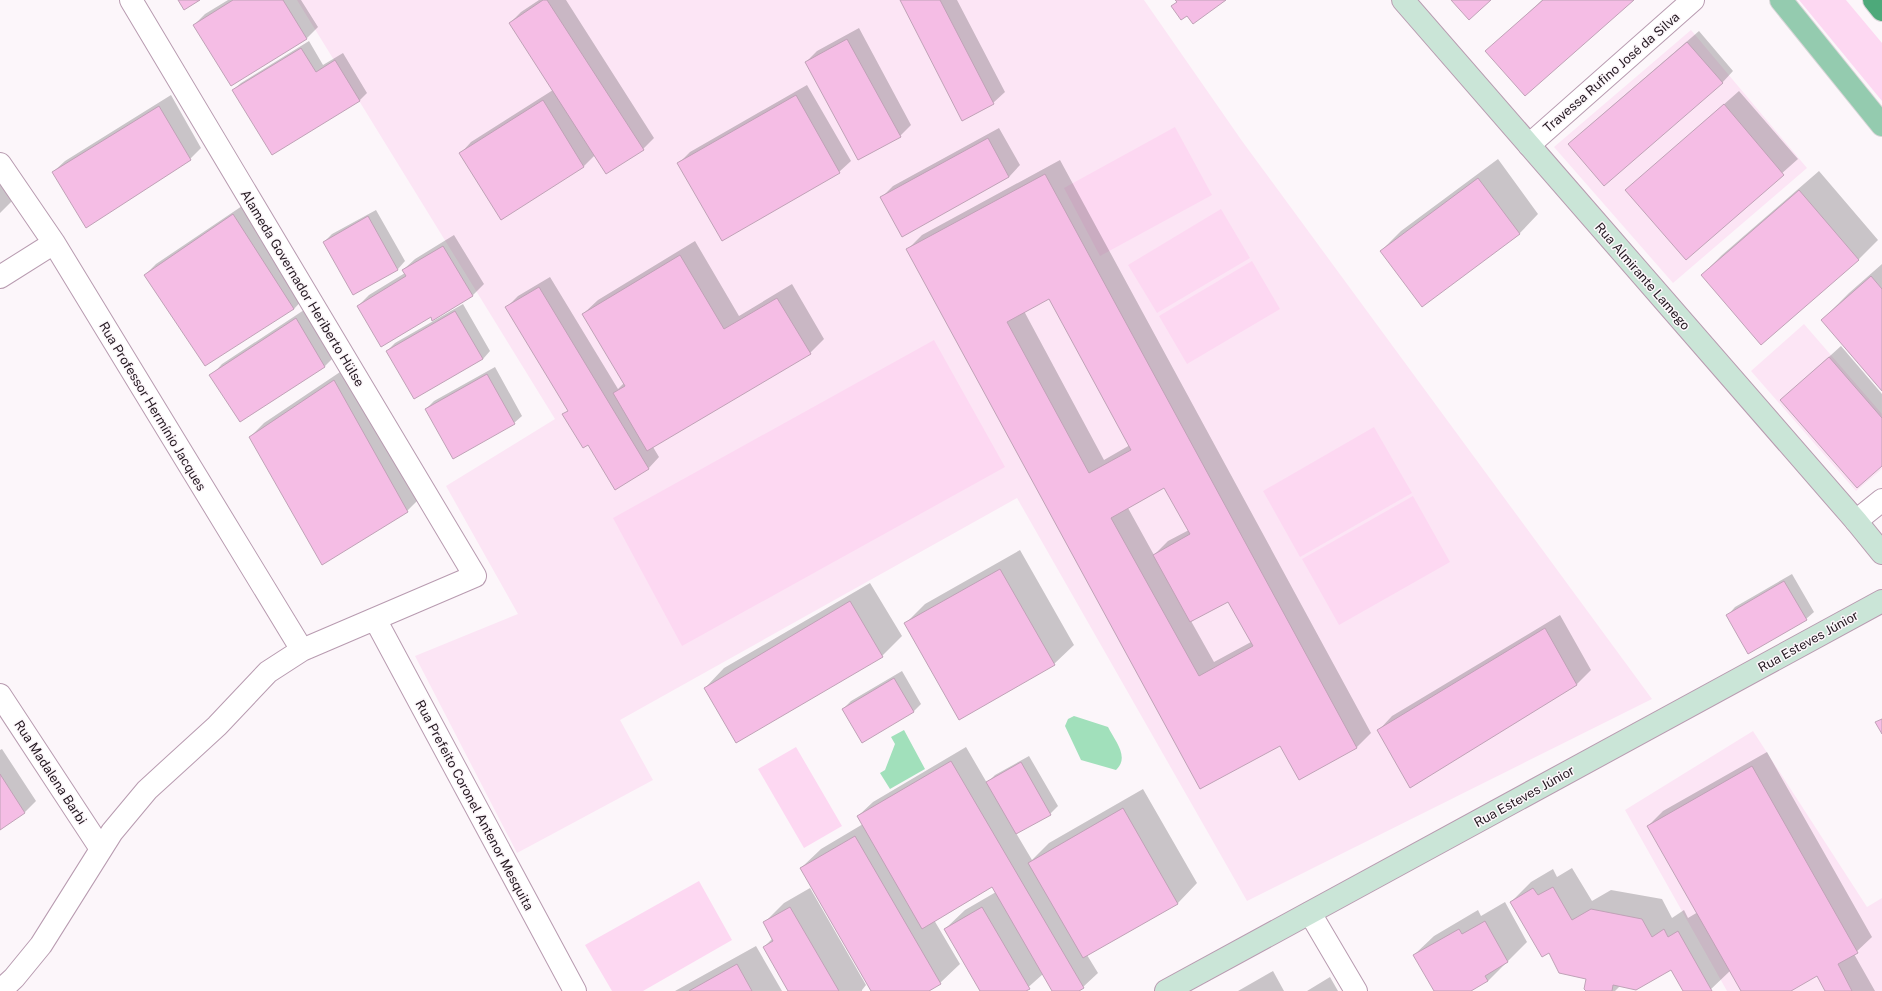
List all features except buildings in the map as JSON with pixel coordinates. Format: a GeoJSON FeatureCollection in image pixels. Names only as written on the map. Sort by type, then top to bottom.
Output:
{"type":"FeatureCollection","features":[{"type":"Feature","properties":{"kind":"highway"},"geometry":{"type":"LineString","coordinates":[[1874,0],[1882,10]]}},
{"type":"Feature","properties":{"kind":"main road"},"geometry":{"type":"LineString","coordinates":[[1781,0],[1882,125]]}},
{"type":"Feature","properties":{"kind":"street","name":"Alameda Governador Heriberto Hülse"},"geometry":{"type":"LineString","coordinates":[[130,0],[475,576],[375,620]]}},
{"type":"Feature","properties":{"kind":"street","name":"Rua Almirante Lamego"},"geometry":{"type":"LineString","coordinates":[[1403,0],[1856,521],[1882,553]]}},
{"type":"Feature","properties":{"kind":"street","name":"Travessa Rufino José da Silva"},"geometry":{"type":"LineString","coordinates":[[1529,145],[1693,0]]}},
{"type":"Feature","properties":{"kind":"street","name":"Rua Professor Hermínio Jacques"},"geometry":{"type":"LineString","coordinates":[[0,164],[54,243],[302,650]]}},
{"type":"Feature","properties":{"kind":"street"},"geometry":{"type":"LineString","coordinates":[[0,277],[54,243]]}},
{"type":"Feature","properties":{"kind":"street"},"geometry":{"type":"LineString","coordinates":[[1856,521],[1882,500]]}},
{"type":"Feature","properties":{"kind":"street","name":"Rua Esteves Júnior"},"geometry":{"type":"LineString","coordinates":[[1166,991],[1882,601]]}},
{"type":"Feature","properties":{"kind":"street"},"geometry":{"type":"LineString","coordinates":[[0,990],[14,978],[41,945],[112,832],[147,790],[217,726],[268,672],[302,650],[375,620]]}},
{"type":"Feature","properties":{"kind":"street","name":"Rua Prefeito Coronel Antenor Mesquita"},"geometry":{"type":"LineString","coordinates":[[375,620],[575,991]]}},
{"type":"Feature","properties":{"kind":"street","name":"Rua Madalena Barbi"},"geometry":{"type":"LineString","coordinates":[[0,695],[101,849]]}},
{"type":"Feature","properties":{"kind":"street"},"geometry":{"type":"LineString","coordinates":[[1310,913],[1356,991]]}},
{"type":"Feature","properties":{"kind":"shaded area"},"geometry":{"type":"Polygon","coordinates":[[[297,0],[1144,0],[1242,141],[1652,699],[1247,901],[1017,498],[620,720],[653,780],[517,853],[415,656],[518,614],[446,486],[555,419],[297,0]]]}},
{"type":"Feature","properties":{"kind":"shaded area"},"geometry":{"type":"Polygon","coordinates":[[[1799,0],[1846,0],[1882,43],[1882,101],[1799,0]]]}},
{"type":"Feature","properties":{"kind":"shaded area"},"geometry":{"type":"Polygon","coordinates":[[[1691,30],[1807,168],[1673,283],[1554,147],[1691,30]]]}},
{"type":"Feature","properties":{"kind":"shaded area"},"geometry":{"type":"Polygon","coordinates":[[[1175,127],[1212,195],[1100,256],[1064,188],[1175,127]]]}},
{"type":"Feature","properties":{"kind":"shaded area"},"geometry":{"type":"Polygon","coordinates":[[[1221,209],[1250,258],[1157,313],[1128,265],[1221,209]]]}},
{"type":"Feature","properties":{"kind":"shaded area"},"geometry":{"type":"Polygon","coordinates":[[[1252,261],[1280,309],[1187,364],[1159,316],[1252,261]]]}},
{"type":"Feature","properties":{"kind":"shaded area"},"geometry":{"type":"Polygon","coordinates":[[[1804,324],[1882,414],[1882,469],[1856,491],[1751,371],[1804,324]]]}},
{"type":"Feature","properties":{"kind":"shaded area"},"geometry":{"type":"Polygon","coordinates":[[[934,340],[1005,467],[682,646],[613,518],[934,340]]]}},
{"type":"Feature","properties":{"kind":"shaded area"},"geometry":{"type":"Polygon","coordinates":[[[1374,427],[1412,493],[1300,557],[1263,491],[1374,427]]]}},
{"type":"Feature","properties":{"kind":"shaded area"},"geometry":{"type":"Polygon","coordinates":[[[1413,496],[1450,562],[1339,625],[1302,559],[1413,496]]]}},
{"type":"Feature","properties":{"kind":"shaded area"},"geometry":{"type":"Polygon","coordinates":[[[1074,716],[1108,727],[1120,749],[1121,754],[1122,760],[1116,770],[1081,760],[1065,726],[1068,719],[1074,716]]]}},
{"type":"Feature","properties":{"kind":"shaded area"},"geometry":{"type":"Polygon","coordinates":[[[904,730],[925,769],[890,789],[880,773],[885,770],[895,744],[891,737],[904,730]]]}},
{"type":"Feature","properties":{"kind":"shaded area"},"geometry":{"type":"Polygon","coordinates":[[[1753,731],[1867,907],[1882,898],[1882,991],[1727,991],[1625,810],[1753,731]]]}},
{"type":"Feature","properties":{"kind":"shaded area"},"geometry":{"type":"Polygon","coordinates":[[[796,747],[842,826],[804,848],[758,769],[796,747]]]}},
{"type":"Feature","properties":{"kind":"shaded area"},"geometry":{"type":"Polygon","coordinates":[[[699,881],[732,940],[643,991],[612,991],[585,945],[699,881]]]}}]}
